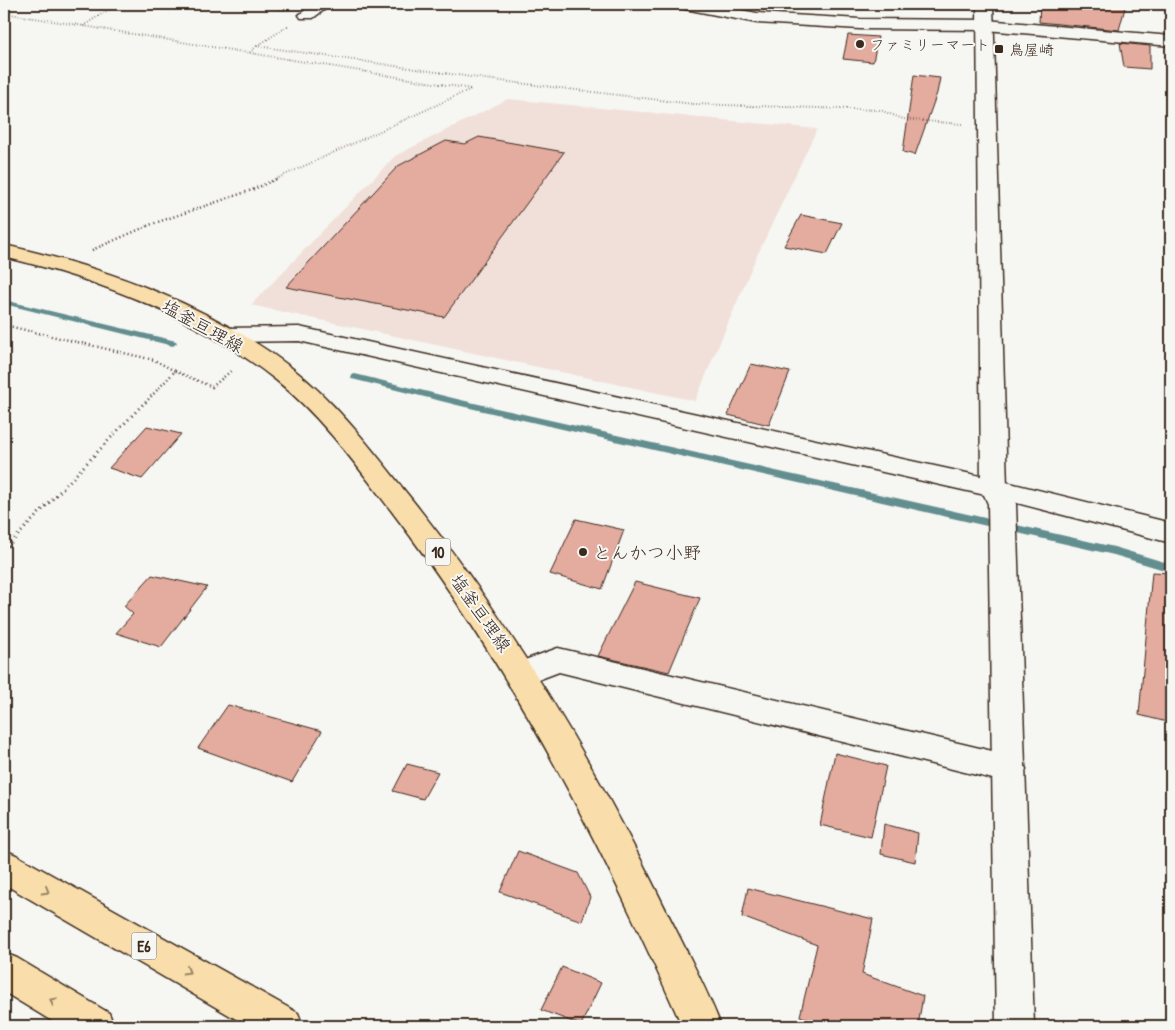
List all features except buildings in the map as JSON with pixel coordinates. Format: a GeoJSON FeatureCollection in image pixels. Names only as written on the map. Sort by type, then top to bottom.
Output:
{"type":"FeatureCollection","features":[{"type":"Feature","properties":{"kind":"main road","name":"塩釜亘理線"},"geometry":{"type":"LineString","coordinates":[[4,251],[59,264],[100,277],[162,302],[225,335],[282,373],[314,400],[344,433],[413,517],[490,625],[522,674],[586,789],[649,912],[702,1026]]}},
{"type":"Feature","properties":{"kind":"main road","name":"E6"},"geometry":{"type":"LineString","coordinates":[[4,866],[284,1026]]}},
{"type":"Feature","properties":{"kind":"main road"},"geometry":{"type":"LineString","coordinates":[[4,971],[95,1026]]}},
{"type":"Feature","properties":{"kind":"street"},"geometry":{"type":"LineString","coordinates":[[306,14],[324,4]]}},
{"type":"Feature","properties":{"kind":"street"},"geometry":{"type":"LineString","coordinates":[[685,4],[757,18],[860,24],[986,25],[1171,41]]}},
{"type":"Feature","properties":{"kind":"street"},"geometry":{"type":"LineString","coordinates":[[985,4],[988,126],[987,179],[998,496],[1003,554],[1015,1026]]}},
{"type":"Feature","properties":{"kind":"street"},"geometry":{"type":"LineString","coordinates":[[225,335],[299,334],[998,496],[1171,533]]}},
{"type":"Feature","properties":{"kind":"street"},"geometry":{"type":"LineString","coordinates":[[522,674],[558,660],[1009,769]]}},
{"type":"Feature","properties":{"kind":"path"},"geometry":{"type":"LineString","coordinates":[[83,26],[117,4]]}},
{"type":"Feature","properties":{"kind":"path"},"geometry":{"type":"LineString","coordinates":[[254,4],[306,14]]}},
{"type":"Feature","properties":{"kind":"path"},"geometry":{"type":"LineString","coordinates":[[4,13],[471,89],[252,190],[152,224],[59,264]]}},
{"type":"Feature","properties":{"kind":"path"},"geometry":{"type":"LineString","coordinates":[[249,53],[306,14]]}},
{"type":"Feature","properties":{"kind":"path"},"geometry":{"type":"LineString","coordinates":[[257,46],[485,79],[693,104],[880,110],[903,119],[988,126]]}},
{"type":"Feature","properties":{"kind":"path"},"geometry":{"type":"LineString","coordinates":[[4,325],[154,360],[212,387],[252,353]]}},
{"type":"Feature","properties":{"kind":"path"},"geometry":{"type":"LineString","coordinates":[[4,550],[175,371]]}},
{"type":"Feature","properties":{"kind":"shaded area"},"geometry":{"type":"Polygon","coordinates":[[[508,99],[817,129],[754,262],[695,401],[251,305],[395,156],[508,99]]]}},
{"type":"Feature","properties":{"kind":"waterway"},"geometry":{"type":"LineString","coordinates":[[4,302],[173,343]]}},
{"type":"Feature","properties":{"kind":"waterway"},"geometry":{"type":"LineString","coordinates":[[355,377],[461,403],[1114,551],[1171,568]]}},
{"type":"Feature","properties":{"kind":"place","name":"ファミリーマート"},"geometry":{"type":"Point","coordinates":[860,44]}},
{"type":"Feature","properties":{"kind":"place","name":"鳥屋崎"},"geometry":{"type":"Point","coordinates":[999,49]}},
{"type":"Feature","properties":{"kind":"place","name":"とんかつ小野"},"geometry":{"type":"Point","coordinates":[583,552]}}]}
